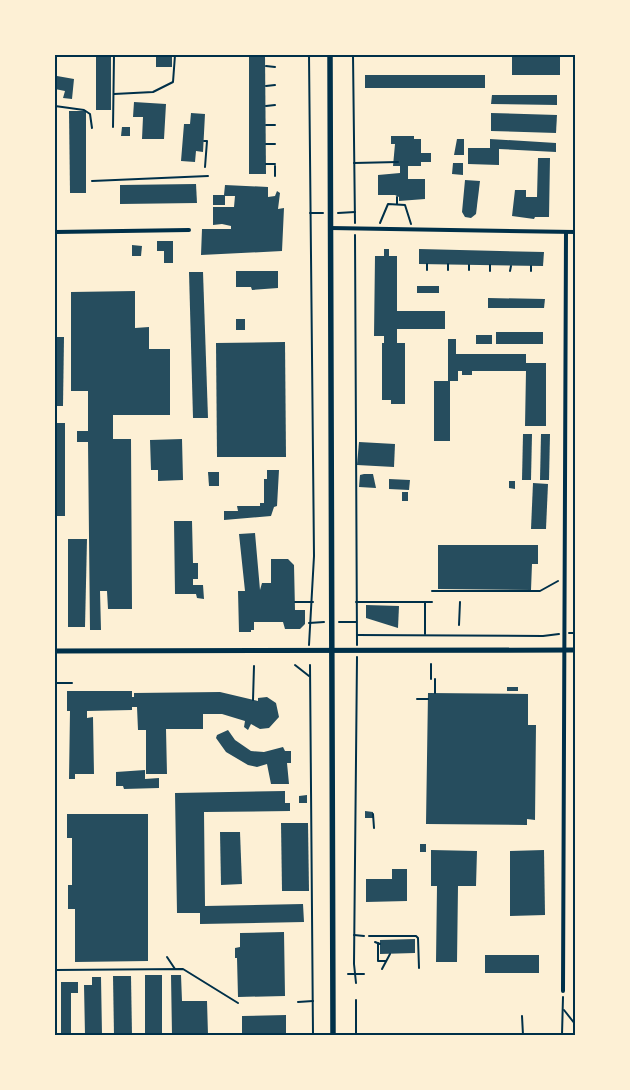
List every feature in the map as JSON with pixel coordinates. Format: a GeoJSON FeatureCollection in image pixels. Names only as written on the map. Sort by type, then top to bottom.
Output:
{"type":"FeatureCollection","features":[{"type":"Feature","properties":{"kind":"main road"},"geometry":{"type":"LineString","coordinates":[[330,55],[333,1035]]}},
{"type":"Feature","properties":{"kind":"main road"},"geometry":{"type":"LineString","coordinates":[[55,651],[575,650]]}},
{"type":"Feature","properties":{"kind":"street"},"geometry":{"type":"LineString","coordinates":[[330,228],[575,232]]}},
{"type":"Feature","properties":{"kind":"street"},"geometry":{"type":"LineString","coordinates":[[55,232],[189,230]]}},
{"type":"Feature","properties":{"kind":"street"},"geometry":{"type":"LineString","coordinates":[[563,991],[566,232]]}},
{"type":"Feature","properties":{"kind":"lane"},"geometry":{"type":"LineString","coordinates":[[369,936],[416,936],[418,938],[419,968]]}},
{"type":"Feature","properties":{"kind":"path"},"geometry":{"type":"LineString","coordinates":[[113,127],[114,55]]}},
{"type":"Feature","properties":{"kind":"path"},"geometry":{"type":"LineString","coordinates":[[114,94],[153,92],[173,82],[175,55]]}},
{"type":"Feature","properties":{"kind":"path"},"geometry":{"type":"LineString","coordinates":[[309,55],[313,602],[309,622],[309,650]]}},
{"type":"Feature","properties":{"kind":"path"},"geometry":{"type":"LineString","coordinates":[[353,55],[357,635],[543,636],[564,633],[575,634]]}},
{"type":"Feature","properties":{"kind":"path"},"geometry":{"type":"LineString","coordinates":[[266,66],[275,67]]}},
{"type":"Feature","properties":{"kind":"path"},"geometry":{"type":"LineString","coordinates":[[266,86],[275,85]]}},
{"type":"Feature","properties":{"kind":"path"},"geometry":{"type":"LineString","coordinates":[[266,106],[275,105]]}},
{"type":"Feature","properties":{"kind":"path"},"geometry":{"type":"LineString","coordinates":[[55,106],[84,110],[90,114],[92,128]]}},
{"type":"Feature","properties":{"kind":"path"},"geometry":{"type":"LineString","coordinates":[[266,125],[275,125]]}},
{"type":"Feature","properties":{"kind":"path"},"geometry":{"type":"LineString","coordinates":[[204,141],[207,141],[205,167]]}},
{"type":"Feature","properties":{"kind":"path"},"geometry":{"type":"LineString","coordinates":[[266,144],[275,144]]}},
{"type":"Feature","properties":{"kind":"path"},"geometry":{"type":"LineString","coordinates":[[354,163],[398,162]]}},
{"type":"Feature","properties":{"kind":"path"},"geometry":{"type":"LineString","coordinates":[[266,164],[275,165],[275,176]]}},
{"type":"Feature","properties":{"kind":"path"},"geometry":{"type":"LineString","coordinates":[[92,181],[208,176]]}},
{"type":"Feature","properties":{"kind":"path"},"geometry":{"type":"LineString","coordinates":[[397,197],[397,205]]}},
{"type":"Feature","properties":{"kind":"path"},"geometry":{"type":"LineString","coordinates":[[378,228],[388,204],[405,206],[412,229]]}},
{"type":"Feature","properties":{"kind":"path"},"geometry":{"type":"LineString","coordinates":[[427,264],[427,270]]}},
{"type":"Feature","properties":{"kind":"path"},"geometry":{"type":"LineString","coordinates":[[448,264],[448,270]]}},
{"type":"Feature","properties":{"kind":"path"},"geometry":{"type":"LineString","coordinates":[[469,265],[469,270]]}},
{"type":"Feature","properties":{"kind":"path"},"geometry":{"type":"LineString","coordinates":[[490,265],[490,271]]}},
{"type":"Feature","properties":{"kind":"path"},"geometry":{"type":"LineString","coordinates":[[510,266],[510,271]]}},
{"type":"Feature","properties":{"kind":"path"},"geometry":{"type":"LineString","coordinates":[[531,266],[531,271]]}},
{"type":"Feature","properties":{"kind":"path"},"geometry":{"type":"LineString","coordinates":[[432,591],[540,591],[565,577]]}},
{"type":"Feature","properties":{"kind":"path"},"geometry":{"type":"LineString","coordinates":[[295,602],[313,602]]}},
{"type":"Feature","properties":{"kind":"path"},"geometry":{"type":"LineString","coordinates":[[356,602],[432,602]]}},
{"type":"Feature","properties":{"kind":"path"},"geometry":{"type":"LineString","coordinates":[[425,602],[425,635]]}},
{"type":"Feature","properties":{"kind":"path"},"geometry":{"type":"LineString","coordinates":[[459,625],[460,602]]}},
{"type":"Feature","properties":{"kind":"path"},"geometry":{"type":"LineString","coordinates":[[356,983],[354,828],[357,664]]}},
{"type":"Feature","properties":{"kind":"path"},"geometry":{"type":"LineString","coordinates":[[431,664],[431,679]]}},
{"type":"Feature","properties":{"kind":"path"},"geometry":{"type":"LineString","coordinates":[[310,665],[313,1035]]}},
{"type":"Feature","properties":{"kind":"path"},"geometry":{"type":"LineString","coordinates":[[253,700],[254,666]]}},
{"type":"Feature","properties":{"kind":"path"},"geometry":{"type":"LineString","coordinates":[[295,666],[310,677]]}},
{"type":"Feature","properties":{"kind":"path"},"geometry":{"type":"LineString","coordinates":[[435,679],[435,693]]}},
{"type":"Feature","properties":{"kind":"path"},"geometry":{"type":"LineString","coordinates":[[56,683],[72,683]]}},
{"type":"Feature","properties":{"kind":"path"},"geometry":{"type":"LineString","coordinates":[[417,699],[428,699]]}},
{"type":"Feature","properties":{"kind":"path"},"geometry":{"type":"LineString","coordinates":[[373,814],[374,828]]}},
{"type":"Feature","properties":{"kind":"path"},"geometry":{"type":"LineString","coordinates":[[378,943],[378,961],[386,961]]}},
{"type":"Feature","properties":{"kind":"path"},"geometry":{"type":"LineString","coordinates":[[382,969],[390,954]]}},
{"type":"Feature","properties":{"kind":"path"},"geometry":{"type":"LineString","coordinates":[[168,957],[175,969]]}},
{"type":"Feature","properties":{"kind":"path"},"geometry":{"type":"LineString","coordinates":[[55,970],[183,969],[238,1003]]}},
{"type":"Feature","properties":{"kind":"path"},"geometry":{"type":"LineString","coordinates":[[348,974],[364,974]]}},
{"type":"Feature","properties":{"kind":"path"},"geometry":{"type":"LineString","coordinates":[[562,1035],[563,991]]}},
{"type":"Feature","properties":{"kind":"path"},"geometry":{"type":"LineString","coordinates":[[356,1000],[356,1035]]}},
{"type":"Feature","properties":{"kind":"path"},"geometry":{"type":"LineString","coordinates":[[298,1002],[312,1001]]}},
{"type":"Feature","properties":{"kind":"path"},"geometry":{"type":"LineString","coordinates":[[564,1010],[575,1024]]}},
{"type":"Feature","properties":{"kind":"path"},"geometry":{"type":"LineString","coordinates":[[522,1016],[523,1035]]}},
{"type":"Feature","properties":{"kind":"building"},"geometry":{"type":"Polygon","coordinates":[[[96,55],[111,55],[111,110],[96,110],[96,55]]]}},
{"type":"Feature","properties":{"kind":"building"},"geometry":{"type":"Polygon","coordinates":[[[156,55],[172,55],[172,67],[156,67],[156,55]]]}},
{"type":"Feature","properties":{"kind":"building"},"geometry":{"type":"Polygon","coordinates":[[[249,55],[265,55],[266,174],[249,174],[249,55]]]}},
{"type":"Feature","properties":{"kind":"building"},"geometry":{"type":"Polygon","coordinates":[[[512,55],[560,55],[560,75],[512,75],[512,55]]]}},
{"type":"Feature","properties":{"kind":"building"},"geometry":{"type":"Polygon","coordinates":[[[365,75],[485,75],[485,88],[365,88],[365,75]]]}},
{"type":"Feature","properties":{"kind":"building"},"geometry":{"type":"Polygon","coordinates":[[[57,76],[74,79],[72,99],[63,98],[65,91],[55,89],[57,76]]]}},
{"type":"Feature","properties":{"kind":"building"},"geometry":{"type":"Polygon","coordinates":[[[492,95],[557,95],[557,105],[491,104],[492,95]]]}},
{"type":"Feature","properties":{"kind":"building"},"geometry":{"type":"Polygon","coordinates":[[[134,102],[166,104],[164,139],[142,139],[143,117],[133,117],[134,102]]]}},
{"type":"Feature","properties":{"kind":"building"},"geometry":{"type":"Polygon","coordinates":[[[69,111],[86,111],[86,193],[70,193],[69,111]]]}},
{"type":"Feature","properties":{"kind":"building"},"geometry":{"type":"Polygon","coordinates":[[[191,113],[205,114],[203,152],[196,151],[195,162],[181,161],[184,124],[190,124],[191,113]]]}},
{"type":"Feature","properties":{"kind":"building"},"geometry":{"type":"Polygon","coordinates":[[[491,113],[557,115],[556,133],[491,131],[491,113]]]}},
{"type":"Feature","properties":{"kind":"building"},"geometry":{"type":"Polygon","coordinates":[[[122,127],[130,127],[130,136],[121,136],[122,127]]]}},
{"type":"Feature","properties":{"kind":"building"},"geometry":{"type":"Polygon","coordinates":[[[391,136],[414,136],[414,139],[421,139],[421,153],[431,153],[431,162],[421,162],[421,166],[408,166],[408,179],[425,179],[425,199],[399,201],[399,197],[395,195],[378,195],[378,175],[400,173],[400,166],[393,166],[395,144],[391,144],[391,136]]]}},
{"type":"Feature","properties":{"kind":"building"},"geometry":{"type":"Polygon","coordinates":[[[457,139],[464,139],[464,155],[454,155],[457,139]]]}},
{"type":"Feature","properties":{"kind":"building"},"geometry":{"type":"Polygon","coordinates":[[[490,139],[556,143],[556,152],[499,149],[499,165],[468,164],[468,148],[490,148],[490,139]]]}},
{"type":"Feature","properties":{"kind":"building"},"geometry":{"type":"Polygon","coordinates":[[[538,158],[550,158],[549,217],[535,217],[534,219],[512,216],[515,190],[526,190],[526,197],[537,197],[538,158]]]}},
{"type":"Feature","properties":{"kind":"building"},"geometry":{"type":"Polygon","coordinates":[[[453,163],[463,163],[463,175],[452,174],[453,163]]]}},
{"type":"Feature","properties":{"kind":"building"},"geometry":{"type":"Polygon","coordinates":[[[465,180],[480,181],[476,214],[471,218],[465,217],[462,212],[465,180]]]}},
{"type":"Feature","properties":{"kind":"building"},"geometry":{"type":"Polygon","coordinates":[[[196,184],[197,203],[120,204],[120,185],[196,184]]]}},
{"type":"Feature","properties":{"kind":"building"},"geometry":{"type":"Polygon","coordinates":[[[225,185],[268,187],[268,197],[275,196],[277,191],[280,193],[278,209],[284,208],[282,251],[201,255],[202,229],[231,229],[231,226],[222,224],[213,225],[213,207],[234,207],[235,196],[225,196],[225,205],[213,205],[213,195],[224,195],[225,185]]]}},
{"type":"Feature","properties":{"kind":"building"},"geometry":{"type":"Polygon","coordinates":[[[157,241],[173,241],[173,263],[164,263],[164,251],[157,251],[157,241]]]}},
{"type":"Feature","properties":{"kind":"building"},"geometry":{"type":"Polygon","coordinates":[[[132,245],[142,246],[141,256],[132,256],[132,245]]]}},
{"type":"Feature","properties":{"kind":"building"},"geometry":{"type":"Polygon","coordinates":[[[384,249],[389,249],[389,256],[397,256],[397,311],[445,311],[445,329],[397,329],[397,343],[405,343],[405,404],[391,404],[391,400],[382,400],[382,343],[384,343],[384,336],[374,336],[375,256],[384,256],[384,249]]]}},
{"type":"Feature","properties":{"kind":"building"},"geometry":{"type":"Polygon","coordinates":[[[419,249],[544,252],[543,266],[419,264],[419,249]]]}},
{"type":"Feature","properties":{"kind":"building"},"geometry":{"type":"Polygon","coordinates":[[[236,271],[278,271],[278,288],[252,290],[251,287],[236,287],[236,271]]]}},
{"type":"Feature","properties":{"kind":"building"},"geometry":{"type":"Polygon","coordinates":[[[189,272],[203,272],[208,418],[193,418],[189,272]]]}},
{"type":"Feature","properties":{"kind":"building"},"geometry":{"type":"Polygon","coordinates":[[[417,286],[439,286],[439,293],[417,293],[417,286]]]}},
{"type":"Feature","properties":{"kind":"building"},"geometry":{"type":"Polygon","coordinates":[[[135,291],[135,328],[149,327],[149,349],[170,349],[170,415],[113,415],[113,439],[131,439],[132,609],[108,609],[107,591],[100,591],[101,630],[90,630],[88,442],[77,442],[77,431],[88,431],[88,391],[71,391],[71,292],[135,291]]]}},
{"type":"Feature","properties":{"kind":"building"},"geometry":{"type":"Polygon","coordinates":[[[488,298],[545,299],[544,308],[488,308],[488,298]]]}},
{"type":"Feature","properties":{"kind":"building"},"geometry":{"type":"Polygon","coordinates":[[[236,319],[245,319],[245,330],[236,330],[236,319]]]}},
{"type":"Feature","properties":{"kind":"building"},"geometry":{"type":"Polygon","coordinates":[[[496,332],[543,332],[543,344],[496,344],[496,332]]]}},
{"type":"Feature","properties":{"kind":"building"},"geometry":{"type":"Polygon","coordinates":[[[476,335],[492,335],[492,344],[476,344],[476,335]]]}},
{"type":"Feature","properties":{"kind":"building"},"geometry":{"type":"Polygon","coordinates":[[[55,337],[64,337],[63,406],[55,406],[55,337]]]}},
{"type":"Feature","properties":{"kind":"building"},"geometry":{"type":"Polygon","coordinates":[[[448,339],[456,339],[456,354],[526,354],[526,363],[546,363],[546,426],[525,426],[526,371],[472,371],[472,375],[462,375],[462,371],[458,371],[458,381],[450,381],[450,441],[434,441],[434,381],[448,381],[448,339]]]}},
{"type":"Feature","properties":{"kind":"building"},"geometry":{"type":"Polygon","coordinates":[[[285,342],[286,457],[217,457],[216,343],[285,342]]]}},
{"type":"Feature","properties":{"kind":"building"},"geometry":{"type":"Polygon","coordinates":[[[55,423],[65,423],[65,516],[55,516],[55,423]]]}},
{"type":"Feature","properties":{"kind":"building"},"geometry":{"type":"Polygon","coordinates":[[[523,434],[532,434],[531,480],[522,480],[523,434]]]}},
{"type":"Feature","properties":{"kind":"building"},"geometry":{"type":"Polygon","coordinates":[[[541,434],[550,434],[549,480],[540,480],[541,434]]]}},
{"type":"Feature","properties":{"kind":"building"},"geometry":{"type":"Polygon","coordinates":[[[182,439],[183,480],[158,481],[158,470],[151,470],[150,440],[182,439]]]}},
{"type":"Feature","properties":{"kind":"building"},"geometry":{"type":"Polygon","coordinates":[[[359,442],[395,444],[394,467],[357,465],[359,442]]]}},
{"type":"Feature","properties":{"kind":"building"},"geometry":{"type":"Polygon","coordinates":[[[267,470],[279,470],[277,506],[274,507],[271,516],[224,520],[224,511],[238,511],[237,506],[260,506],[260,503],[264,503],[264,479],[267,479],[267,470]]]}},
{"type":"Feature","properties":{"kind":"building"},"geometry":{"type":"Polygon","coordinates":[[[208,472],[219,472],[219,486],[209,486],[208,472]]]}},
{"type":"Feature","properties":{"kind":"building"},"geometry":{"type":"Polygon","coordinates":[[[373,474],[376,488],[359,487],[360,475],[373,474]]]}},
{"type":"Feature","properties":{"kind":"building"},"geometry":{"type":"Polygon","coordinates":[[[389,479],[410,480],[409,490],[389,489],[389,479]]]}},
{"type":"Feature","properties":{"kind":"building"},"geometry":{"type":"Polygon","coordinates":[[[509,481],[515,481],[515,489],[509,488],[509,481]]]}},
{"type":"Feature","properties":{"kind":"building"},"geometry":{"type":"Polygon","coordinates":[[[533,483],[548,484],[546,529],[531,529],[533,483]]]}},
{"type":"Feature","properties":{"kind":"building"},"geometry":{"type":"Polygon","coordinates":[[[402,492],[408,492],[408,501],[402,501],[402,492]]]}},
{"type":"Feature","properties":{"kind":"building"},"geometry":{"type":"Polygon","coordinates":[[[174,521],[192,521],[193,563],[198,563],[198,579],[193,579],[193,585],[203,585],[204,599],[197,598],[196,594],[175,594],[174,521]]]}},
{"type":"Feature","properties":{"kind":"building"},"geometry":{"type":"Polygon","coordinates":[[[255,533],[260,590],[262,583],[271,583],[271,559],[288,559],[294,565],[295,610],[305,610],[305,624],[300,629],[285,629],[283,622],[254,622],[254,630],[251,630],[251,632],[239,632],[238,591],[245,591],[239,534],[255,533]]]}},
{"type":"Feature","properties":{"kind":"building"},"geometry":{"type":"Polygon","coordinates":[[[68,539],[87,539],[85,627],[68,627],[68,539]]]}},
{"type":"Feature","properties":{"kind":"building"},"geometry":{"type":"Polygon","coordinates":[[[438,545],[538,545],[538,564],[532,564],[531,590],[438,589],[438,545]]]}},
{"type":"Feature","properties":{"kind":"building"},"geometry":{"type":"Polygon","coordinates":[[[366,605],[399,606],[398,628],[366,618],[366,605]]]}},
{"type":"Feature","properties":{"kind":"building"},"geometry":{"type":"Polygon","coordinates":[[[507,687],[518,687],[518,691],[507,691],[507,687]]]}},
{"type":"Feature","properties":{"kind":"building"},"geometry":{"type":"Polygon","coordinates":[[[67,691],[132,691],[132,697],[134,697],[134,693],[220,692],[258,701],[258,698],[267,697],[276,703],[279,717],[269,728],[260,729],[251,724],[248,730],[244,727],[245,721],[222,714],[203,714],[203,729],[166,729],[167,774],[146,774],[146,730],[138,730],[137,707],[132,707],[132,710],[87,711],[87,718],[93,717],[94,774],[75,774],[75,779],[69,779],[70,711],[67,711],[67,691]]]}},
{"type":"Feature","properties":{"kind":"building"},"geometry":{"type":"Polygon","coordinates":[[[428,693],[528,694],[528,725],[536,725],[535,820],[527,819],[527,825],[426,824],[428,693]]]}},
{"type":"Feature","properties":{"kind":"building"},"geometry":{"type":"Polygon","coordinates":[[[228,730],[235,740],[251,751],[264,752],[283,747],[285,751],[291,751],[291,763],[287,763],[289,784],[271,784],[267,764],[257,767],[248,765],[226,752],[216,738],[217,735],[228,730]]]}},
{"type":"Feature","properties":{"kind":"building"},"geometry":{"type":"Polygon","coordinates":[[[145,770],[145,779],[159,778],[159,788],[124,789],[123,786],[116,786],[116,772],[145,770]]]}},
{"type":"Feature","properties":{"kind":"building"},"geometry":{"type":"Polygon","coordinates":[[[285,791],[285,803],[290,803],[290,811],[204,812],[205,906],[303,904],[304,922],[200,924],[200,913],[177,913],[175,793],[285,791]]]}},
{"type":"Feature","properties":{"kind":"building"},"geometry":{"type":"Polygon","coordinates":[[[307,795],[307,803],[299,803],[299,796],[307,795]]]}},
{"type":"Feature","properties":{"kind":"building"},"geometry":{"type":"Polygon","coordinates":[[[365,811],[373,812],[373,818],[365,818],[365,811]]]}},
{"type":"Feature","properties":{"kind":"building"},"geometry":{"type":"Polygon","coordinates":[[[67,814],[148,814],[148,961],[75,962],[75,909],[68,909],[68,885],[72,885],[72,838],[67,838],[67,814]]]}},
{"type":"Feature","properties":{"kind":"building"},"geometry":{"type":"Polygon","coordinates":[[[281,823],[308,823],[309,891],[282,891],[281,823]]]}},
{"type":"Feature","properties":{"kind":"building"},"geometry":{"type":"Polygon","coordinates":[[[220,832],[240,832],[242,884],[221,885],[220,832]]]}},
{"type":"Feature","properties":{"kind":"building"},"geometry":{"type":"Polygon","coordinates":[[[420,844],[426,844],[426,852],[420,852],[420,844]]]}},
{"type":"Feature","properties":{"kind":"building"},"geometry":{"type":"Polygon","coordinates":[[[431,850],[477,851],[476,886],[458,886],[457,962],[436,962],[437,886],[431,886],[431,850]]]}},
{"type":"Feature","properties":{"kind":"building"},"geometry":{"type":"Polygon","coordinates":[[[544,850],[545,915],[510,916],[510,851],[544,850]]]}},
{"type":"Feature","properties":{"kind":"building"},"geometry":{"type":"Polygon","coordinates":[[[392,869],[407,869],[407,901],[366,902],[366,879],[392,879],[392,869]]]}},
{"type":"Feature","properties":{"kind":"building"},"geometry":{"type":"Polygon","coordinates":[[[284,932],[285,996],[238,997],[235,948],[240,947],[240,933],[284,932]]]}},
{"type":"Feature","properties":{"kind":"building"},"geometry":{"type":"Polygon","coordinates":[[[415,939],[415,953],[380,954],[380,940],[415,939]]]}},
{"type":"Feature","properties":{"kind":"building"},"geometry":{"type":"Polygon","coordinates":[[[485,955],[539,955],[539,973],[485,973],[485,955]]]}},
{"type":"Feature","properties":{"kind":"building"},"geometry":{"type":"Polygon","coordinates":[[[145,975],[162,975],[162,1035],[145,1035],[145,975]]]}},
{"type":"Feature","properties":{"kind":"building"},"geometry":{"type":"Polygon","coordinates":[[[171,975],[181,975],[182,1001],[207,1001],[208,1035],[172,1035],[171,975]]]}},
{"type":"Feature","properties":{"kind":"building"},"geometry":{"type":"Polygon","coordinates":[[[113,976],[131,976],[132,1035],[114,1035],[113,976]]]}},
{"type":"Feature","properties":{"kind":"building"},"geometry":{"type":"Polygon","coordinates":[[[92,977],[101,977],[102,1035],[85,1035],[84,985],[92,985],[92,977]]]}},
{"type":"Feature","properties":{"kind":"building"},"geometry":{"type":"Polygon","coordinates":[[[61,982],[78,982],[78,993],[71,993],[71,1035],[61,1035],[61,982]]]}},
{"type":"Feature","properties":{"kind":"building"},"geometry":{"type":"Polygon","coordinates":[[[286,1015],[286,1035],[242,1035],[242,1016],[286,1015]]]}}]}
